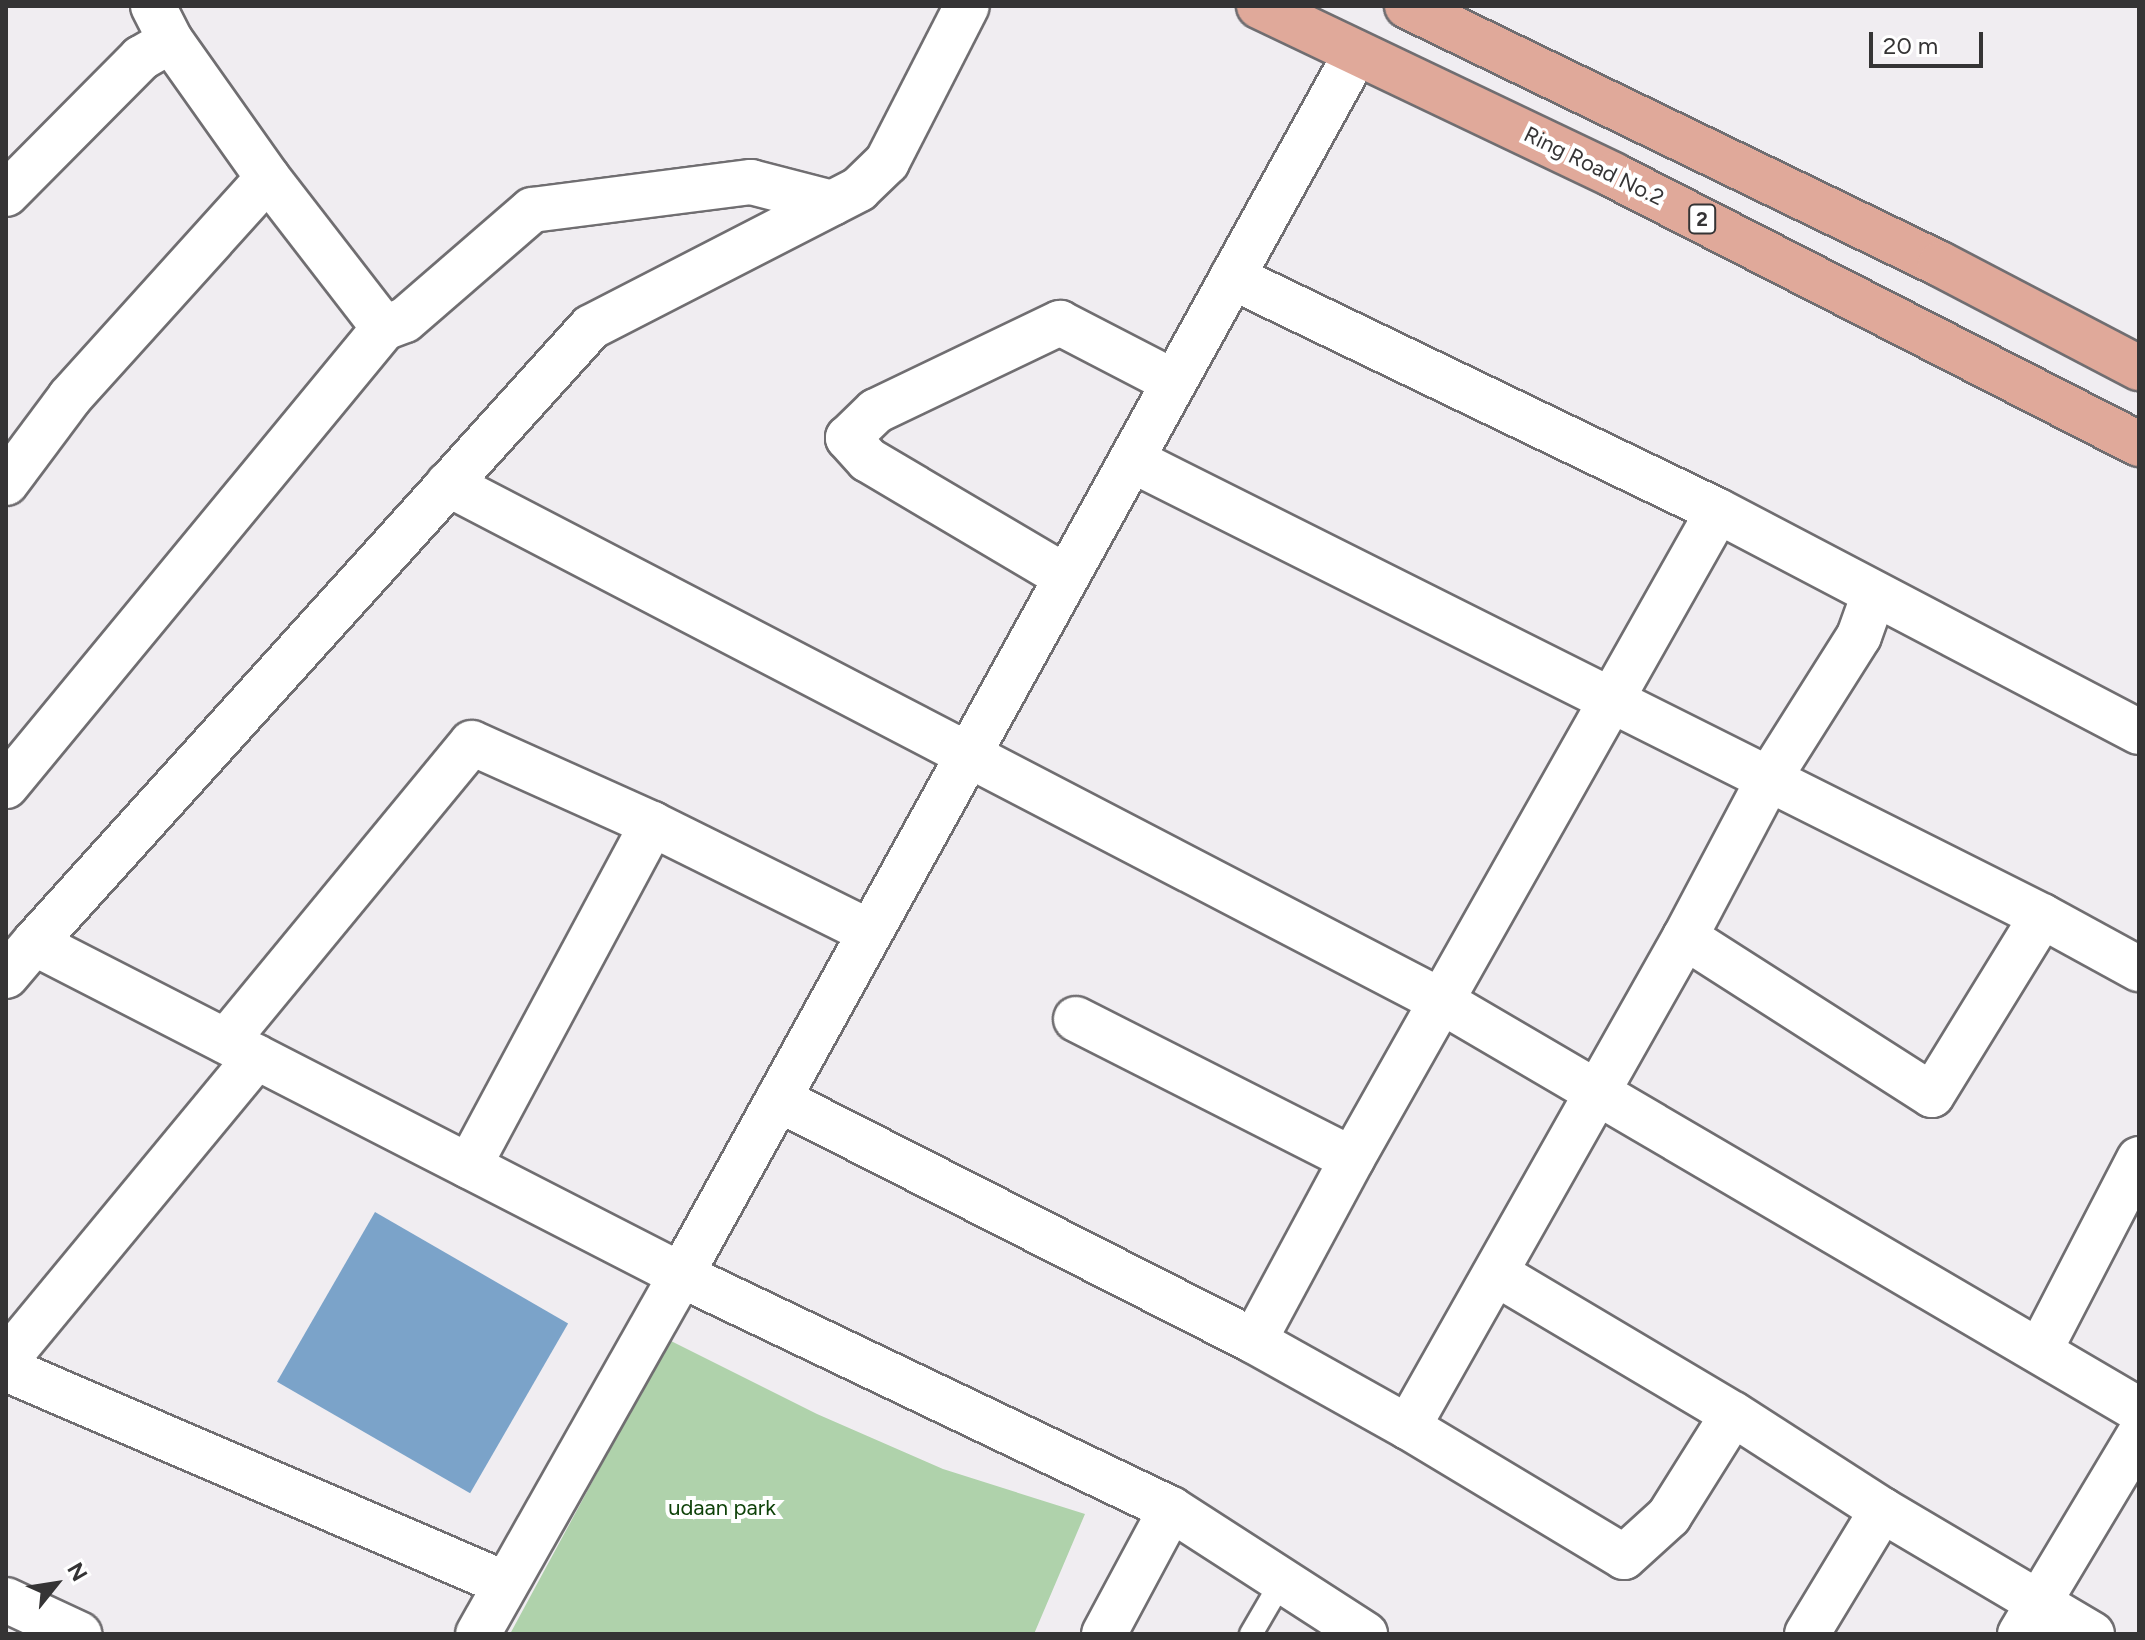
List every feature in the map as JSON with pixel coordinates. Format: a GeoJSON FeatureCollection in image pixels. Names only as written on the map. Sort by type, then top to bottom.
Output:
{"type":"FeatureCollection","features":[{"type":"Feature","properties":{"kind":"main road","name":"Ring Road No.2"},"geometry":{"type":"LineString","coordinates":[[1259,6],[1784,260],[2139,444]]}},
{"type":"Feature","properties":{"kind":"main road"},"geometry":{"type":"LineString","coordinates":[[1407,6],[1940,264],[2139,368]]}},
{"type":"Feature","properties":{"kind":"street"},"geometry":{"type":"LineString","coordinates":[[967,6],[887,162],[859,189],[591,327],[15,963],[241,1049],[681,1275],[1171,1509],[1365,1634]]}},
{"type":"Feature","properties":{"kind":"street"},"geometry":{"type":"LineString","coordinates":[[6,194],[141,58],[162,23],[268,178],[384,328]]}},
{"type":"Feature","properties":{"kind":"street"},"geometry":{"type":"LineString","coordinates":[[478,1634],[681,1275],[1356,53]]}},
{"type":"Feature","properties":{"kind":"street"},"geometry":{"type":"LineString","coordinates":[[6,483],[70,397],[268,178]]}},
{"type":"Feature","properties":{"kind":"street"},"geometry":{"type":"LineString","coordinates":[[6,786],[384,328],[405,320],[532,210],[751,182],[832,203]]}},
{"type":"Feature","properties":{"kind":"street"},"geometry":{"type":"LineString","coordinates":[[1232,277],[1718,511],[2139,732]]}},
{"type":"Feature","properties":{"kind":"street"},"geometry":{"type":"LineString","coordinates":[[1066,577],[868,460],[848,438],[876,411],[1060,323],[1174,382]]}},
{"type":"Feature","properties":{"kind":"street"},"geometry":{"type":"LineString","coordinates":[[1132,460],[2042,916],[2139,969]]}},
{"type":"Feature","properties":{"kind":"street"},"geometry":{"type":"LineString","coordinates":[[448,484],[1441,1001],[1597,1089],[2139,1410]]}},
{"type":"Feature","properties":{"kind":"street"},"geometry":{"type":"LineString","coordinates":[[1254,1341],[1352,1159],[1718,511]]}},
{"type":"Feature","properties":{"kind":"street"},"geometry":{"type":"LineString","coordinates":[[1408,1427],[1685,937],[1768,780],[1859,636],[1874,594]]}},
{"type":"Feature","properties":{"kind":"street"},"geometry":{"type":"LineString","coordinates":[[6,1360],[472,743],[652,824],[870,932]]}},
{"type":"Feature","properties":{"kind":"street"},"geometry":{"type":"LineString","coordinates":[[469,1166],[652,824]]}},
{"type":"Feature","properties":{"kind":"street"},"geometry":{"type":"LineString","coordinates":[[1685,937],[1932,1095],[2042,916]]}},
{"type":"Feature","properties":{"kind":"street"},"geometry":{"type":"LineString","coordinates":[[1076,1019],[1352,1159]]}},
{"type":"Feature","properties":{"kind":"street"},"geometry":{"type":"LineString","coordinates":[[778,1099],[1254,1341],[1408,1427],[1624,1557],[1669,1516],[1733,1414]]}},
{"type":"Feature","properties":{"kind":"street"},"geometry":{"type":"LineString","coordinates":[[2040,1350],[2139,1159]]}},
{"type":"Feature","properties":{"kind":"street"},"geometry":{"type":"LineString","coordinates":[[1497,1274],[1733,1414],[1882,1510],[2028,1618],[2092,1634]]}},
{"type":"Feature","properties":{"kind":"street"},"geometry":{"type":"LineString","coordinates":[[6,1369],[506,1584]]}},
{"type":"Feature","properties":{"kind":"street"},"geometry":{"type":"LineString","coordinates":[[2028,1618],[2139,1435]]}},
{"type":"Feature","properties":{"kind":"street"},"geometry":{"type":"LineString","coordinates":[[1104,1634],[1171,1509]]}},
{"type":"Feature","properties":{"kind":"street"},"geometry":{"type":"LineString","coordinates":[[1807,1634],[1882,1510]]}},
{"type":"Feature","properties":{"kind":"street"},"geometry":{"type":"LineString","coordinates":[[6,1600],[79,1634]]}},
{"type":"Feature","properties":{"kind":"lane"},"geometry":{"type":"LineString","coordinates":[[1251,1634],[1283,1579]]}},
{"type":"Feature","properties":{"kind":"green space","name":"udaan park"},"geometry":{"type":"Polygon","coordinates":[[[669,1340],[817,1414],[943,1469],[1085,1514],[1034,1634],[510,1634],[669,1340]]]}},
{"type":"Feature","properties":{"kind":"water"},"geometry":{"type":"Polygon","coordinates":[[[375,1212],[568,1324],[470,1493],[277,1382],[375,1212]]]}}]}
